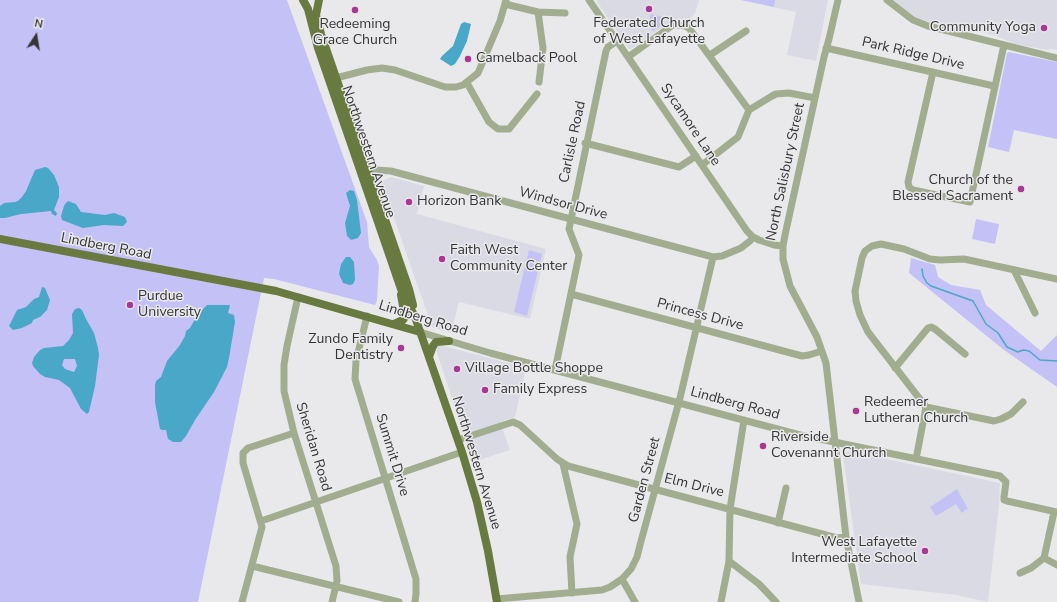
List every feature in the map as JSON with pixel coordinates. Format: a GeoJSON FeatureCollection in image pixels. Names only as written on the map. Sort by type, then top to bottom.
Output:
{"type":"FeatureCollection","features":[{"type":"Feature","properties":{"kind":"main road","name":"Northwestern Avenue"},"geometry":{"type":"LineString","coordinates":[[303,0],[308,9],[313,33],[334,81]]}},
{"type":"Feature","properties":{"kind":"main road","name":"Northwestern Avenue"},"geometry":{"type":"LineString","coordinates":[[319,0],[316,15],[334,81],[365,172],[408,288],[413,303],[413,311]]}},
{"type":"Feature","properties":{"kind":"main road","name":"Northwestern Avenue"},"geometry":{"type":"LineString","coordinates":[[365,172],[401,289],[413,311],[462,452],[477,502],[488,551],[496,601]]}},
{"type":"Feature","properties":{"kind":"main road","name":"Lindberg Road"},"geometry":{"type":"LineString","coordinates":[[0,239],[233,283],[298,297],[420,332]]}},
{"type":"Feature","properties":{"kind":"main road"},"geometry":{"type":"LineString","coordinates":[[394,324],[403,320],[406,316],[401,300],[401,289]]}},
{"type":"Feature","properties":{"kind":"main road"},"geometry":{"type":"LineString","coordinates":[[429,357],[436,342],[449,341]]}},
{"type":"Feature","properties":{"kind":"street","name":"Sycamore Lane"},"geometry":{"type":"LineString","coordinates":[[589,0],[747,231],[753,237]]}},
{"type":"Feature","properties":{"kind":"street","name":"North Salisbury Street"},"geometry":{"type":"LineString","coordinates":[[826,48],[825,39],[834,0]]}},
{"type":"Feature","properties":{"kind":"street","name":"North Salisbury Street"},"geometry":{"type":"LineString","coordinates":[[838,0],[826,48],[783,246],[783,259],[790,286],[811,325],[822,351],[828,374],[834,442],[846,537],[859,602]]}},
{"type":"Feature","properties":{"kind":"street"},"geometry":{"type":"LineString","coordinates":[[887,0],[913,20],[928,26],[1056,56]]}},
{"type":"Feature","properties":{"kind":"street"},"geometry":{"type":"LineString","coordinates":[[334,81],[354,76],[355,74],[372,68],[382,68],[395,70],[446,87],[456,87],[467,83],[478,73],[500,21],[506,2],[538,12],[565,13]]}},
{"type":"Feature","properties":{"kind":"street"},"geometry":{"type":"LineString","coordinates":[[538,12],[543,48],[539,82]]}},
{"type":"Feature","properties":{"kind":"street"},"geometry":{"type":"LineString","coordinates":[[628,57],[673,25],[680,24],[689,28],[749,110]]}},
{"type":"Feature","properties":{"kind":"street"},"geometry":{"type":"LineString","coordinates":[[710,55],[746,31]]}},
{"type":"Feature","properties":{"kind":"street","name":"Carlisle Road"},"geometry":{"type":"LineString","coordinates":[[555,370],[579,255],[569,229],[606,51],[608,47],[617,41]]}},
{"type":"Feature","properties":{"kind":"street"},"geometry":{"type":"LineString","coordinates":[[933,72],[908,182],[909,187],[914,190],[970,202],[1004,45]]}},
{"type":"Feature","properties":{"kind":"street","name":"Park Ridge Drive"},"geometry":{"type":"LineString","coordinates":[[826,48],[994,86]]}},
{"type":"Feature","properties":{"kind":"street"},"geometry":{"type":"LineString","coordinates":[[467,83],[489,122],[498,129],[509,129],[536,94]]}},
{"type":"Feature","properties":{"kind":"street"},"geometry":{"type":"LineString","coordinates":[[702,165],[738,137],[749,110],[776,94],[789,93],[815,98]]}},
{"type":"Feature","properties":{"kind":"street"},"geometry":{"type":"LineString","coordinates":[[586,143],[680,167],[696,156]]}},
{"type":"Feature","properties":{"kind":"street","name":"Windsor Drive"},"geometry":{"type":"LineString","coordinates":[[365,172],[383,170],[391,171],[713,257]]}},
{"type":"Feature","properties":{"kind":"street"},"geometry":{"type":"LineString","coordinates":[[713,257],[722,256],[741,248],[753,237],[767,243],[783,246]]}},
{"type":"Feature","properties":{"kind":"street"},"geometry":{"type":"LineString","coordinates":[[1023,402],[1012,414],[994,421],[926,407],[868,332],[860,315],[855,291],[862,258],[865,251],[872,246],[881,244],[904,249],[930,259],[964,259],[1057,279]]}},
{"type":"Feature","properties":{"kind":"street","name":"Garden Street"},"geometry":{"type":"LineString","coordinates":[[496,601],[602,590],[610,587],[622,579],[631,570],[637,557],[679,403],[713,257]]}},
{"type":"Feature","properties":{"kind":"street"},"geometry":{"type":"LineString","coordinates":[[1014,270],[1035,313]]}},
{"type":"Feature","properties":{"kind":"street","name":"Princess Drive"},"geometry":{"type":"LineString","coordinates":[[571,294],[802,356],[822,351]]}},
{"type":"Feature","properties":{"kind":"street","name":"Sheridan Road"},"geometry":{"type":"LineString","coordinates":[[298,297],[287,346],[284,384],[285,398],[294,433],[336,566],[336,587],[332,602]]}},
{"type":"Feature","properties":{"kind":"street","name":"Summit Drive"},"geometry":{"type":"LineString","coordinates":[[367,316],[356,361],[355,379],[416,579],[415,602]]}},
{"type":"Feature","properties":{"kind":"street"},"geometry":{"type":"LineString","coordinates":[[895,368],[928,328],[931,327],[936,329],[965,354]]}},
{"type":"Feature","properties":{"kind":"street","name":"Lindberg Road"},"geometry":{"type":"LineString","coordinates":[[420,332],[555,370],[800,435],[1000,476],[1006,482],[1004,500],[1055,512]]}},
{"type":"Feature","properties":{"kind":"street"},"geometry":{"type":"LineString","coordinates":[[916,458],[926,407]]}},
{"type":"Feature","properties":{"kind":"street"},"geometry":{"type":"LineString","coordinates":[[721,602],[729,561],[730,509],[744,420]]}},
{"type":"Feature","properties":{"kind":"street","name":"Elm Drive"},"geometry":{"type":"LineString","coordinates":[[458,440],[513,422],[523,427],[563,464],[778,523],[838,538],[846,537]]}},
{"type":"Feature","properties":{"kind":"street"},"geometry":{"type":"LineString","coordinates":[[242,602],[261,533],[261,521],[244,463],[243,453],[248,448],[294,433]]}},
{"type":"Feature","properties":{"kind":"street"},"geometry":{"type":"LineString","coordinates":[[261,521],[462,452]]}},
{"type":"Feature","properties":{"kind":"street"},"geometry":{"type":"LineString","coordinates":[[563,464],[577,524],[570,557],[572,593]]}},
{"type":"Feature","properties":{"kind":"street"},"geometry":{"type":"LineString","coordinates":[[778,523],[786,488]]}},
{"type":"Feature","properties":{"kind":"street"},"geometry":{"type":"LineString","coordinates":[[1020,574],[1044,558],[1055,512]]}},
{"type":"Feature","properties":{"kind":"street"},"geometry":{"type":"LineString","coordinates":[[1044,558],[1057,565]]}},
{"type":"Feature","properties":{"kind":"street"},"geometry":{"type":"LineString","coordinates":[[729,561],[759,584],[776,602]]}},
{"type":"Feature","properties":{"kind":"street"},"geometry":{"type":"LineString","coordinates":[[252,566],[399,602]]}},
{"type":"Feature","properties":{"kind":"street"},"geometry":{"type":"LineString","coordinates":[[622,579],[635,602]]}},
{"type":"Feature","properties":{"kind":"shaded area","name":"Purdue University"},"geometry":{"type":"Polygon","coordinates":[[[0,0],[287,0],[367,222],[369,247],[379,266],[377,300],[375,305],[274,279],[264,278],[198,602],[0,602],[0,0]]]}},
{"type":"Feature","properties":{"kind":"shaded area"},"geometry":{"type":"Polygon","coordinates":[[[597,0],[699,0],[695,13],[689,21],[672,21],[629,49],[597,0]]]}},
{"type":"Feature","properties":{"kind":"shaded area"},"geometry":{"type":"Polygon","coordinates":[[[741,0],[828,0],[816,61],[787,55],[796,12],[741,0]]]}},
{"type":"Feature","properties":{"kind":"shaded area"},"geometry":{"type":"Polygon","coordinates":[[[741,0],[775,0],[774,7],[741,0]]]}},
{"type":"Feature","properties":{"kind":"shaded area"},"geometry":{"type":"Polygon","coordinates":[[[892,0],[1057,0],[1057,50],[1047,50],[1015,44],[996,36],[978,31],[923,20],[916,17],[892,0]]]}},
{"type":"Feature","properties":{"kind":"shaded area"},"geometry":{"type":"Polygon","coordinates":[[[651,14],[663,17],[664,24],[653,31],[648,25],[651,14]]]}},
{"type":"Feature","properties":{"kind":"shaded area"},"geometry":{"type":"Polygon","coordinates":[[[464,22],[471,24],[467,41],[455,64],[451,66],[440,59],[453,46],[461,24],[464,22]]]}},
{"type":"Feature","properties":{"kind":"shaded area"},"geometry":{"type":"Polygon","coordinates":[[[1009,52],[1057,62],[1057,139],[1014,130],[1009,152],[988,147],[1007,53],[1009,52]]]}},
{"type":"Feature","properties":{"kind":"shaded area"},"geometry":{"type":"Polygon","coordinates":[[[45,167],[48,168],[54,175],[59,187],[59,197],[54,210],[57,213],[56,216],[52,214],[51,211],[0,218],[0,206],[4,203],[18,201],[26,191],[35,170],[45,167]]]}},
{"type":"Feature","properties":{"kind":"shaded area"},"geometry":{"type":"Polygon","coordinates":[[[391,177],[424,186],[417,214],[546,249],[530,319],[459,302],[451,333],[432,327],[381,181],[391,177]]]}},
{"type":"Feature","properties":{"kind":"shaded area"},"geometry":{"type":"Polygon","coordinates":[[[350,190],[354,191],[357,200],[361,233],[358,238],[351,240],[347,236],[345,223],[350,206],[346,193],[350,190]]]}},
{"type":"Feature","properties":{"kind":"shaded area"},"geometry":{"type":"Polygon","coordinates":[[[68,201],[76,204],[81,212],[105,215],[114,213],[125,217],[127,222],[123,226],[104,225],[83,228],[62,220],[61,216],[64,206],[68,201]]]}},
{"type":"Feature","properties":{"kind":"shaded area"},"geometry":{"type":"Polygon","coordinates":[[[976,219],[999,224],[995,244],[972,239],[976,219]]]}},
{"type":"Feature","properties":{"kind":"shaded area"},"geometry":{"type":"Polygon","coordinates":[[[529,250],[542,254],[527,316],[514,312],[529,250]]]}},
{"type":"Feature","properties":{"kind":"shaded area"},"geometry":{"type":"Polygon","coordinates":[[[346,257],[350,257],[354,262],[355,280],[353,284],[350,285],[343,283],[339,274],[341,264],[346,257]]]}},
{"type":"Feature","properties":{"kind":"shaded area"},"geometry":{"type":"Polygon","coordinates":[[[911,258],[935,265],[938,277],[951,285],[980,290],[986,305],[1041,351],[1057,335],[1057,387],[1004,350],[909,273],[911,258]]]}},
{"type":"Feature","properties":{"kind":"shaded area"},"geometry":{"type":"Polygon","coordinates":[[[42,287],[45,288],[50,300],[47,310],[40,317],[33,320],[32,323],[22,328],[13,330],[9,326],[17,310],[26,307],[34,299],[39,297],[42,287]]]}},
{"type":"Feature","properties":{"kind":"shaded area"},"geometry":{"type":"Polygon","coordinates":[[[207,305],[230,305],[228,313],[234,315],[235,322],[227,367],[214,392],[186,436],[181,442],[173,442],[168,439],[166,430],[160,429],[155,402],[155,385],[156,381],[161,377],[167,361],[180,345],[186,331],[190,328],[198,314],[207,305]]]}},
{"type":"Feature","properties":{"kind":"shaded area"},"geometry":{"type":"Polygon","coordinates":[[[79,308],[82,310],[94,333],[99,355],[95,386],[89,412],[87,414],[81,409],[70,388],[59,380],[45,377],[40,374],[32,363],[34,357],[40,350],[44,348],[63,346],[69,340],[73,333],[72,314],[75,309],[79,308]],[[64,359],[62,365],[65,369],[74,372],[77,366],[75,359],[64,359]]]}},
{"type":"Feature","properties":{"kind":"shaded area"},"geometry":{"type":"Polygon","coordinates":[[[440,345],[526,368],[515,417],[500,422],[510,450],[473,462],[437,353],[437,348],[440,345]]]}},
{"type":"Feature","properties":{"kind":"shaded area","name":"West Lafayette Intermediate School"},"geometry":{"type":"Polygon","coordinates":[[[848,451],[1000,483],[999,505],[988,602],[956,595],[861,584],[843,455],[848,451]]]}},
{"type":"Feature","properties":{"kind":"shaded area"},"geometry":{"type":"Polygon","coordinates":[[[957,489],[968,509],[962,513],[956,504],[936,516],[930,507],[957,489]]]}},
{"type":"Feature","properties":{"kind":"waterway"},"geometry":{"type":"LineString","coordinates":[[922,269],[923,276],[927,283],[931,286],[973,301],[986,324],[998,333],[1007,347],[1018,352],[1023,350],[1029,351],[1040,360],[1057,361]]}},
{"type":"Feature","properties":{"kind":"place","name":"Federated Church of West Lafayette"},"geometry":{"type":"Point","coordinates":[649,9]}},
{"type":"Feature","properties":{"kind":"place","name":"Redeeming Grace Church"},"geometry":{"type":"Point","coordinates":[355,10]}},
{"type":"Feature","properties":{"kind":"place","name":"Community Yoga"},"geometry":{"type":"Point","coordinates":[1044,28]}},
{"type":"Feature","properties":{"kind":"place","name":"Camelback Pool"},"geometry":{"type":"Point","coordinates":[468,59]}},
{"type":"Feature","properties":{"kind":"place","name":"Church of the Blessed Sacrament"},"geometry":{"type":"Point","coordinates":[1021,189]}},
{"type":"Feature","properties":{"kind":"place","name":"Horizon Bank"},"geometry":{"type":"Point","coordinates":[409,202]}},
{"type":"Feature","properties":{"kind":"place","name":"Faith West Community Center"},"geometry":{"type":"Point","coordinates":[442,259]}},
{"type":"Feature","properties":{"kind":"place","name":"Purdue University"},"geometry":{"type":"Point","coordinates":[130,305]}},
{"type":"Feature","properties":{"kind":"place","name":"Zundo Family Dentistry"},"geometry":{"type":"Point","coordinates":[401,348]}},
{"type":"Feature","properties":{"kind":"place","name":"Village Bottle Shoppe"},"geometry":{"type":"Point","coordinates":[457,369]}},
{"type":"Feature","properties":{"kind":"place","name":"Family Express"},"geometry":{"type":"Point","coordinates":[485,390]}},
{"type":"Feature","properties":{"kind":"place","name":"Redeemer Lutheran Church"},"geometry":{"type":"Point","coordinates":[856,411]}},
{"type":"Feature","properties":{"kind":"place","name":"Riverside Covenannt Church"},"geometry":{"type":"Point","coordinates":[763,446]}},
{"type":"Feature","properties":{"kind":"place","name":"West Lafayette Intermediate School"},"geometry":{"type":"Point","coordinates":[925,551]}}]}
